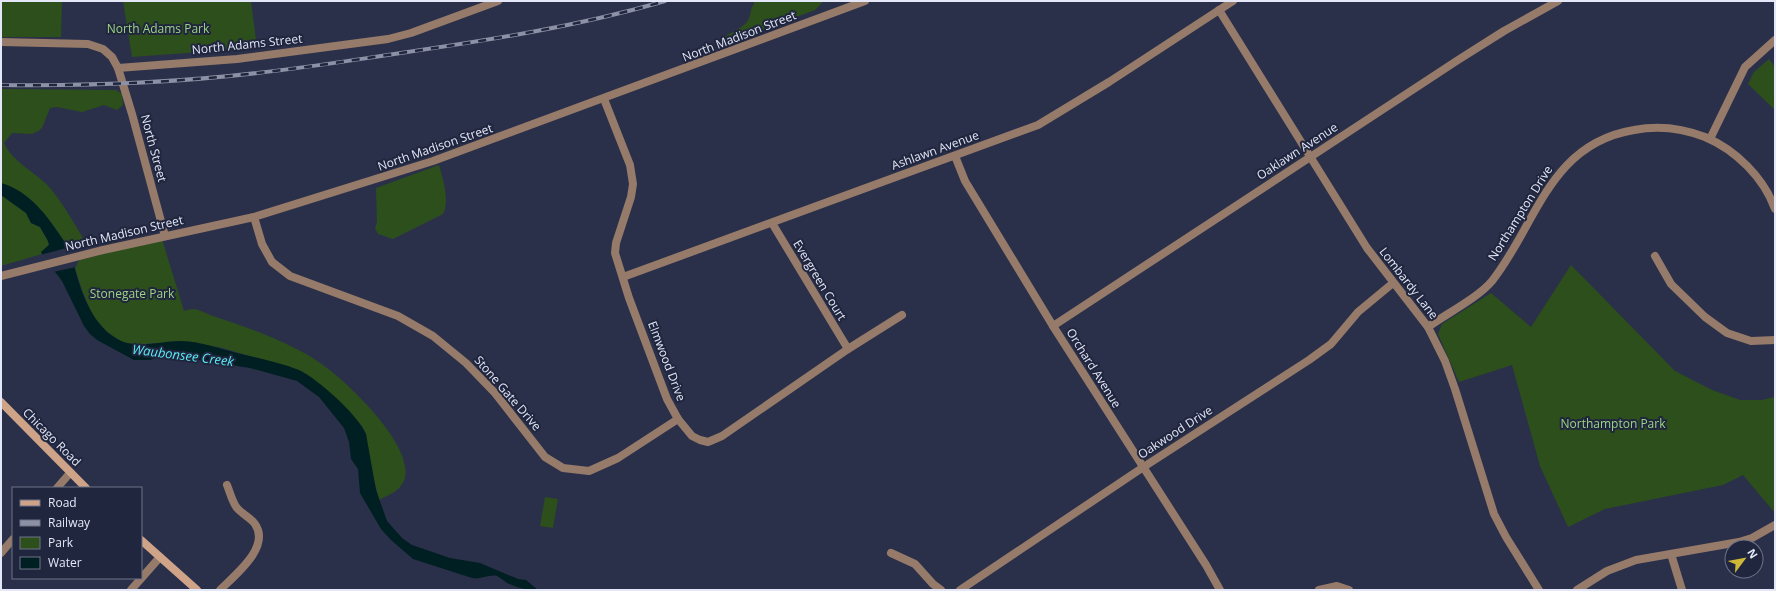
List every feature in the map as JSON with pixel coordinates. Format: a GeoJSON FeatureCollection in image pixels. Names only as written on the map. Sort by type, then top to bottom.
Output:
{"type":"FeatureCollection","features":[{"type":"Feature","properties":{"kind":"main road","name":"Chicago Road"},"geometry":{"type":"LineString","coordinates":[[1,402],[85,487]]}},
{"type":"Feature","properties":{"kind":"main road"},"geometry":{"type":"LineString","coordinates":[[142,541],[197,590]]}},
{"type":"Feature","properties":{"kind":"street","name":"North Adams Street"},"geometry":{"type":"LineString","coordinates":[[118,68],[237,59],[388,39],[411,33],[498,1]]}},
{"type":"Feature","properties":{"kind":"street","name":"North Madison Street"},"geometry":{"type":"LineString","coordinates":[[1,276],[165,236],[254,217],[434,161],[864,1]]}},
{"type":"Feature","properties":{"kind":"street","name":"Ashlawn Avenue"},"geometry":{"type":"LineString","coordinates":[[623,277],[1038,125],[1103,86],[1233,1]]}},
{"type":"Feature","properties":{"kind":"street","name":"Oaklawn Avenue"},"geometry":{"type":"LineString","coordinates":[[1053,326],[1504,31],[1558,1]]}},
{"type":"Feature","properties":{"kind":"street","name":"Lombardy Lane"},"geometry":{"type":"LineString","coordinates":[[1219,10],[1367,248],[1392,283],[1428,326],[1445,361],[1455,389],[1494,514],[1506,538],[1540,590]]}},
{"type":"Feature","properties":{"kind":"street"},"geometry":{"type":"LineString","coordinates":[[1710,139],[1745,66],[1775,40]]}},
{"type":"Feature","properties":{"kind":"street"},"geometry":{"type":"LineString","coordinates":[[1,42],[88,44],[103,49],[112,57],[118,68]]}},
{"type":"Feature","properties":{"kind":"street","name":"North Street"},"geometry":{"type":"LineString","coordinates":[[118,68],[165,236]]}},
{"type":"Feature","properties":{"kind":"street","name":"Elmwood Drive"},"geometry":{"type":"LineString","coordinates":[[604,99],[630,165],[633,184],[632,197],[616,243],[615,253],[667,399],[678,419],[692,436],[708,442],[715,440],[848,349],[902,315]]}},
{"type":"Feature","properties":{"kind":"street","name":"Northampton Drive"},"geometry":{"type":"LineString","coordinates":[[1428,326],[1491,282],[1553,180],[1566,165],[1584,150],[1617,133],[1643,128],[1669,128],[1687,130],[1710,139],[1734,154],[1754,173],[1771,197],[1775,209]]}},
{"type":"Feature","properties":{"kind":"street","name":"Orchard Avenue"},"geometry":{"type":"LineString","coordinates":[[955,156],[965,181],[1053,326],[1142,468],[1206,565],[1220,590]]}},
{"type":"Feature","properties":{"kind":"street","name":"Stone Gate Drive"},"geometry":{"type":"LineString","coordinates":[[254,217],[262,244],[272,262],[290,276],[398,316],[433,336],[466,363],[495,393],[545,457],[563,468],[589,471],[618,458],[678,419]]}},
{"type":"Feature","properties":{"kind":"street","name":"Evergreen Court"},"geometry":{"type":"LineString","coordinates":[[772,223],[848,349]]}},
{"type":"Feature","properties":{"kind":"street"},"geometry":{"type":"LineString","coordinates":[[1655,256],[1671,284],[1705,317],[1728,333],[1751,340],[1775,340]]}},
{"type":"Feature","properties":{"kind":"street","name":"Oakwood Drive"},"geometry":{"type":"LineString","coordinates":[[960,590],[1331,344],[1358,312],[1392,283]]}},
{"type":"Feature","properties":{"kind":"street"},"geometry":{"type":"LineString","coordinates":[[58,487],[70,473]]}},
{"type":"Feature","properties":{"kind":"street"},"geometry":{"type":"LineString","coordinates":[[220,590],[255,552],[260,543],[260,533],[255,524],[236,507],[227,485]]}},
{"type":"Feature","properties":{"kind":"street"},"geometry":{"type":"LineString","coordinates":[[1577,590],[1619,566],[1636,560],[1739,542],[1752,538],[1775,525]]}},
{"type":"Feature","properties":{"kind":"street"},"geometry":{"type":"LineString","coordinates":[[1,553],[12,540]]}},
{"type":"Feature","properties":{"kind":"street"},"geometry":{"type":"LineString","coordinates":[[891,553],[915,564],[933,584],[941,590]]}},
{"type":"Feature","properties":{"kind":"street"},"geometry":{"type":"LineString","coordinates":[[1671,554],[1682,590]]}},
{"type":"Feature","properties":{"kind":"street"},"geometry":{"type":"LineString","coordinates":[[142,577],[160,557]]}},
{"type":"Feature","properties":{"kind":"street"},"geometry":{"type":"LineString","coordinates":[[131,590],[141,579]]}},
{"type":"Feature","properties":{"kind":"street"},"geometry":{"type":"LineString","coordinates":[[1319,590],[1337,586],[1350,590]]}},
{"type":"Feature","properties":{"kind":"green space"},"geometry":{"type":"Polygon","coordinates":[[[1,1],[62,1],[61,37],[1,37],[1,1]]]}},
{"type":"Feature","properties":{"kind":"green space","name":"North Adams Park"},"geometry":{"type":"Polygon","coordinates":[[[123,1],[251,1],[257,48],[132,57],[123,1]]]}},
{"type":"Feature","properties":{"kind":"green space"},"geometry":{"type":"Polygon","coordinates":[[[754,1],[821,1],[822,3],[815,10],[722,45],[721,39],[747,22],[750,17],[754,1]]]}},
{"type":"Feature","properties":{"kind":"green space"},"geometry":{"type":"Polygon","coordinates":[[[1769,59],[1775,67],[1775,110],[1748,84],[1754,72],[1769,59]]]}},
{"type":"Feature","properties":{"kind":"green space"},"geometry":{"type":"Polygon","coordinates":[[[1,89],[116,90],[122,94],[123,105],[117,110],[104,105],[82,112],[57,107],[50,108],[42,128],[32,134],[12,133],[4,143],[19,162],[44,182],[55,194],[86,243],[80,244],[78,242],[64,241],[45,214],[37,206],[21,192],[1,183],[1,89]]]}},
{"type":"Feature","properties":{"kind":"green space"},"geometry":{"type":"Polygon","coordinates":[[[439,165],[446,197],[446,204],[443,214],[393,239],[378,234],[375,228],[377,222],[376,188],[439,165]]]}},
{"type":"Feature","properties":{"kind":"green space"},"geometry":{"type":"Polygon","coordinates":[[[1,195],[26,213],[31,223],[40,227],[49,245],[41,252],[42,254],[1,266],[1,195]]]}},
{"type":"Feature","properties":{"kind":"green space","name":"Stonegate Park"},"geometry":{"type":"Polygon","coordinates":[[[162,239],[184,311],[195,309],[242,326],[301,351],[315,359],[338,376],[367,405],[395,440],[403,458],[406,474],[398,489],[379,500],[368,455],[366,434],[362,426],[330,393],[300,371],[219,347],[153,343],[137,345],[122,342],[106,331],[94,318],[83,293],[74,265],[76,261],[162,239]]]}},
{"type":"Feature","properties":{"kind":"green space","name":"Northampton Park"},"geometry":{"type":"Polygon","coordinates":[[[1571,265],[1675,371],[1712,390],[1740,400],[1762,400],[1775,397],[1775,513],[1743,475],[1723,485],[1605,509],[1568,527],[1540,466],[1512,365],[1459,382],[1438,334],[1442,324],[1491,293],[1531,327],[1571,265]]]}},
{"type":"Feature","properties":{"kind":"green space"},"geometry":{"type":"Polygon","coordinates":[[[545,497],[558,499],[553,528],[540,526],[545,497]]]}},
{"type":"Feature","properties":{"kind":"water","name":"Waubonsee Creek"},"geometry":{"type":"Polygon","coordinates":[[[1,183],[12,187],[30,199],[45,214],[64,241],[78,242],[82,254],[74,265],[83,295],[93,315],[106,331],[114,337],[130,344],[181,341],[203,344],[268,360],[299,370],[316,381],[337,398],[362,426],[366,434],[376,490],[387,521],[402,538],[412,545],[450,558],[480,563],[518,579],[526,580],[538,590],[515,586],[507,583],[497,576],[472,578],[413,559],[391,540],[381,529],[360,493],[358,469],[351,459],[349,442],[344,428],[319,397],[297,381],[250,368],[167,355],[150,360],[134,360],[97,340],[84,326],[62,281],[43,256],[41,252],[49,245],[40,227],[31,223],[26,213],[1,195],[1,183]]]}},
{"type":"Feature","properties":{"kind":"pier"},"geometry":{"type":"Polygon","coordinates":[[[82,244],[84,254],[76,267],[53,272],[40,255],[82,244]]]}},
{"type":"Feature","properties":{"kind":"railway"},"geometry":{"type":"LineString","coordinates":[[1,85],[65,85],[161,81],[293,69],[534,32],[600,18],[665,1]]}}]}
